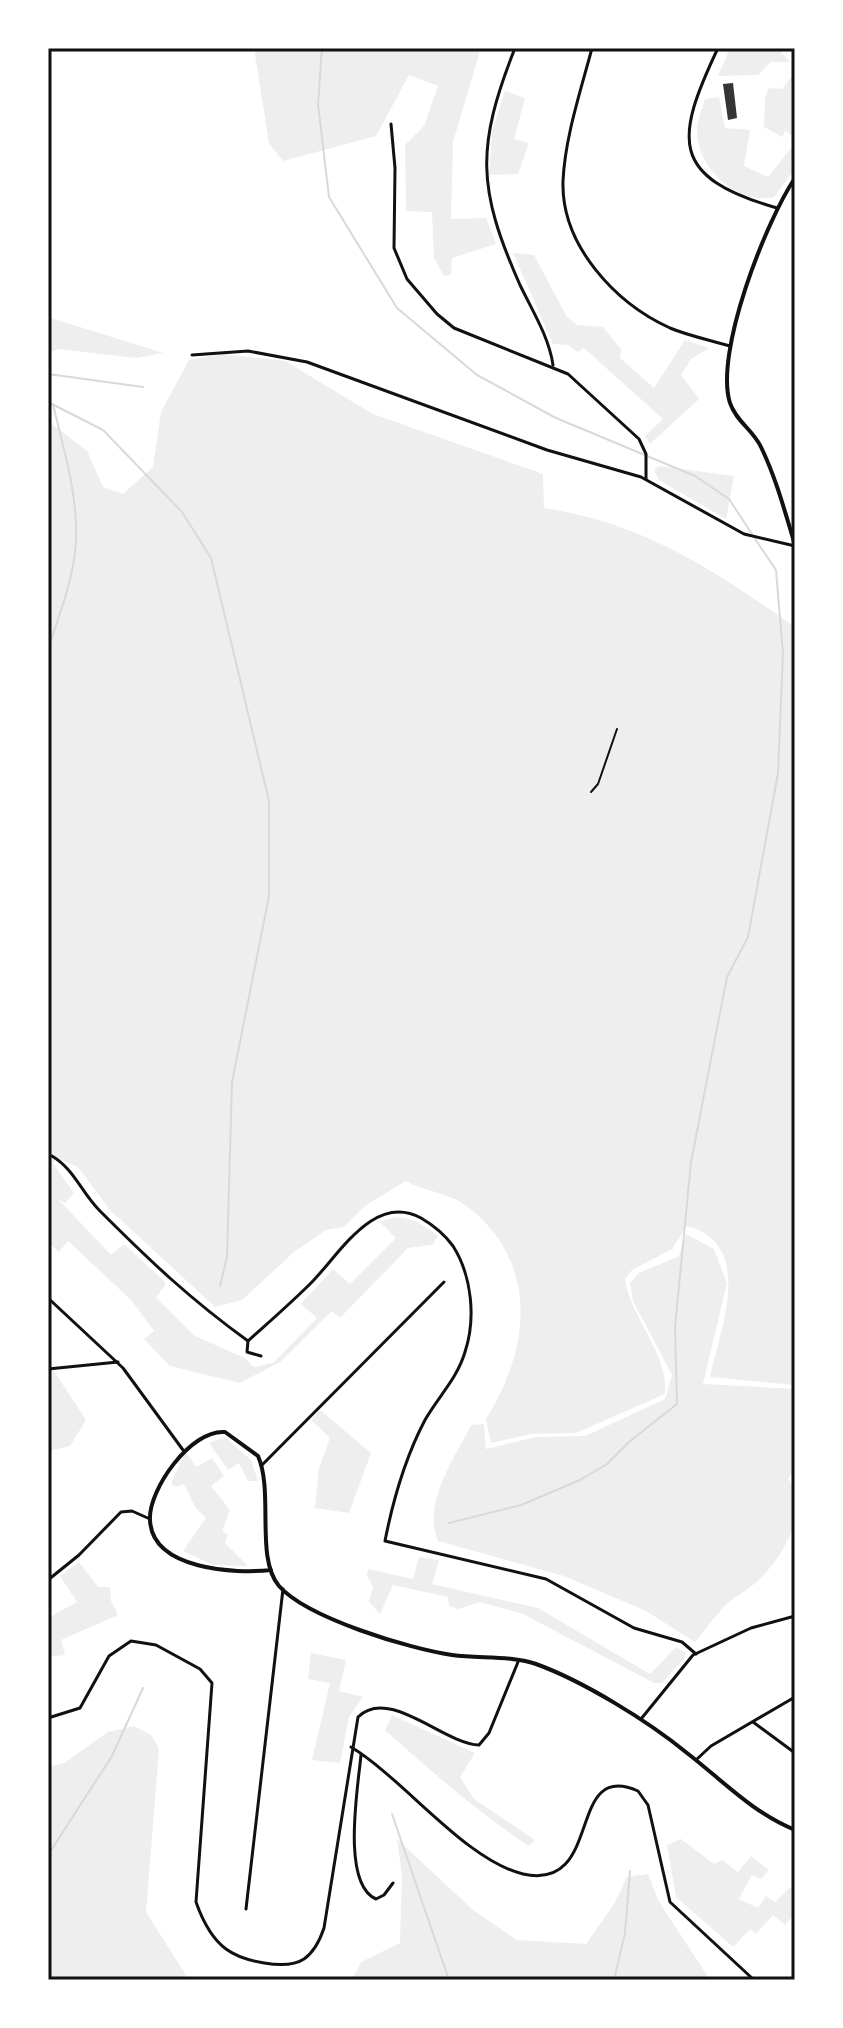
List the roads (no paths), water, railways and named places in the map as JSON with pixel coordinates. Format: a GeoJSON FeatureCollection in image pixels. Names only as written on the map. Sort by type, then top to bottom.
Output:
{"type":"FeatureCollection","features":[{"type":"Feature","properties":{"kind":"street"},"geometry":{"type":"LineString","coordinates":[[515,48],[489,123],[486,180],[503,244],[547,342],[553,365]]}},
{"type":"Feature","properties":{"kind":"street"},"geometry":{"type":"LineString","coordinates":[[592,48],[563,181],[566,209],[576,237],[594,267],[632,305],[668,327],[730,346]]}},
{"type":"Feature","properties":{"kind":"street"},"geometry":{"type":"LineString","coordinates":[[718,48],[690,116],[691,148],[702,170],[719,187],[777,208]]}},
{"type":"Feature","properties":{"kind":"street"},"geometry":{"type":"LineString","coordinates":[[391,124],[395,168],[394,248],[404,274],[437,314],[454,328],[490,345],[553,365],[568,374],[635,434],[646,454],[646,479]]}},
{"type":"Feature","properties":{"kind":"street"},"geometry":{"type":"LineString","coordinates":[[795,178],[777,208],[730,346],[726,379],[731,406],[762,448],[795,546]]}},
{"type":"Feature","properties":{"kind":"street"},"geometry":{"type":"LineString","coordinates":[[192,355],[248,351],[307,362],[547,450],[646,479],[744,534],[795,546]]}},
{"type":"Feature","properties":{"kind":"street"},"geometry":{"type":"LineString","coordinates":[[52,1156],[68,1166],[93,1204],[165,1277],[248,1341]]}},
{"type":"Feature","properties":{"kind":"street"},"geometry":{"type":"LineString","coordinates":[[261,1356],[246,1350],[248,1341],[373,1219],[399,1211],[425,1220],[450,1241],[460,1259],[469,1294],[469,1334],[458,1371],[427,1418],[413,1448],[393,1502],[385,1541],[546,1579],[638,1631],[682,1642],[696,1654]]}},
{"type":"Feature","properties":{"kind":"street"},"geometry":{"type":"LineString","coordinates":[[262,1465],[444,1282]]}},
{"type":"Feature","properties":{"kind":"street"},"geometry":{"type":"LineString","coordinates":[[48,1298],[118,1362],[183,1450]]}},
{"type":"Feature","properties":{"kind":"street"},"geometry":{"type":"LineString","coordinates":[[48,1369],[118,1362]]}},
{"type":"Feature","properties":{"kind":"street"},"geometry":{"type":"LineString","coordinates":[[271,1570],[223,1572],[191,1564],[160,1542],[150,1519],[152,1506],[183,1450],[215,1432],[225,1432],[254,1451],[262,1465],[271,1570],[283,1589],[334,1618],[409,1645],[454,1655],[519,1660],[545,1668],[640,1719],[757,1809],[795,1830]]}},
{"type":"Feature","properties":{"kind":"street"},"geometry":{"type":"LineString","coordinates":[[48,1580],[79,1555],[121,1512],[132,1511],[150,1519]]}},
{"type":"Feature","properties":{"kind":"street"},"geometry":{"type":"LineString","coordinates":[[246,1909],[283,1589]]}},
{"type":"Feature","properties":{"kind":"street"},"geometry":{"type":"LineString","coordinates":[[640,1719],[696,1654],[751,1628],[795,1616]]}},
{"type":"Feature","properties":{"kind":"street"},"geometry":{"type":"LineString","coordinates":[[48,1718],[80,1708],[109,1656],[131,1641],[156,1645],[205,1673],[212,1683],[212,1701],[196,1902],[208,1928],[228,1951],[279,1963],[305,1959],[324,1928],[358,1717],[378,1708],[412,1717],[461,1742],[479,1745],[489,1733],[519,1660]]}},
{"type":"Feature","properties":{"kind":"street"},"geometry":{"type":"LineString","coordinates":[[696,1760],[709,1747],[795,1697]]}},
{"type":"Feature","properties":{"kind":"street"},"geometry":{"type":"LineString","coordinates":[[753,1722],[795,1753]]}},
{"type":"Feature","properties":{"kind":"street"},"geometry":{"type":"LineString","coordinates":[[351,1747],[481,1854],[508,1869],[531,1875],[553,1875],[565,1868],[590,1808],[601,1793],[618,1787],[638,1791],[648,1805],[670,1902],[754,1980]]}},
{"type":"Feature","properties":{"kind":"street"},"geometry":{"type":"LineString","coordinates":[[361,1753],[355,1833],[357,1877],[363,1890],[376,1899],[384,1895],[393,1883]]}},
{"type":"Feature","properties":{"kind":"waterway"},"geometry":{"type":"LineString","coordinates":[[322,48],[318,104],[329,197],[397,308],[477,375],[556,418],[695,476],[729,499],[752,534]]}},
{"type":"Feature","properties":{"kind":"waterway"},"geometry":{"type":"LineString","coordinates":[[48,374],[143,387]]}},
{"type":"Feature","properties":{"kind":"waterway"},"geometry":{"type":"LineString","coordinates":[[48,402],[103,430],[182,512],[211,558],[269,801],[269,896],[232,1082],[227,1257],[220,1286]]}},
{"type":"Feature","properties":{"kind":"waterway"},"geometry":{"type":"LineString","coordinates":[[48,649],[69,582],[76,540],[72,489],[53,404]]}},
{"type":"Feature","properties":{"kind":"waterway"},"geometry":{"type":"LineString","coordinates":[[449,1523],[521,1505],[580,1480],[607,1464],[677,1404],[675,1327],[691,1162],[727,977],[748,937],[778,773],[783,654],[776,570],[755,539]]}},
{"type":"Feature","properties":{"kind":"waterway"},"geometry":{"type":"LineString","coordinates":[[48,1855],[112,1756],[143,1688]]}},
{"type":"Feature","properties":{"kind":"waterway"},"geometry":{"type":"LineString","coordinates":[[392,1814],[449,1980]]}},
{"type":"Feature","properties":{"kind":"waterway"},"geometry":{"type":"LineString","coordinates":[[614,1980],[625,1933],[630,1871]]}},
{"type":"Feature","properties":{"kind":"waterway"},"geometry":{"type":"LineString","coordinates":[[671,1980],[701,1980]]}}]}
